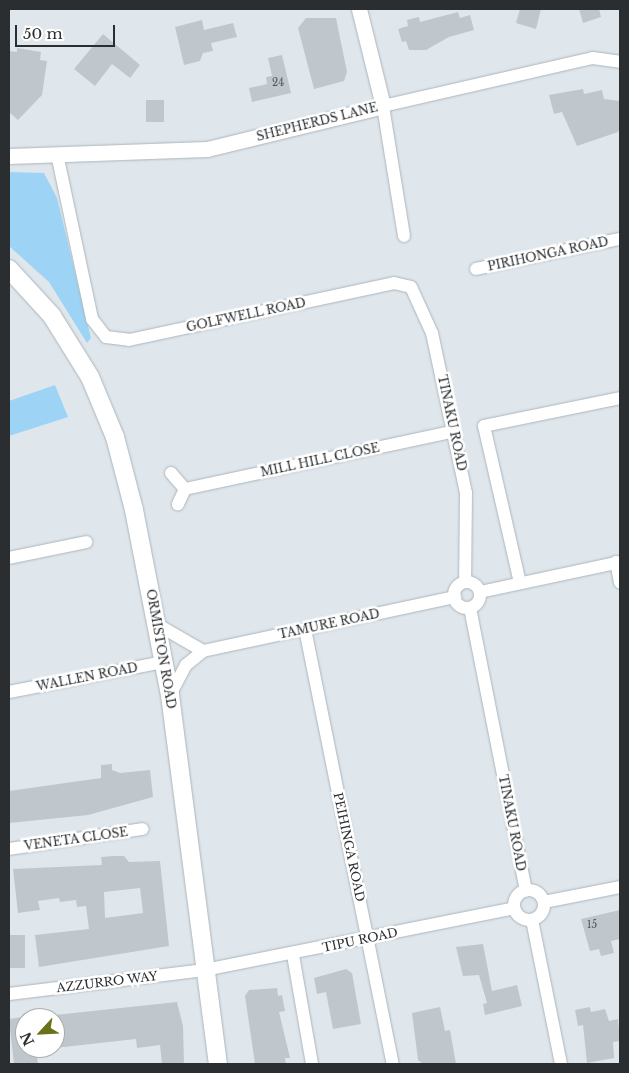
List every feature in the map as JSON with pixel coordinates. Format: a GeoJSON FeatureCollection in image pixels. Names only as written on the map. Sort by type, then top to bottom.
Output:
{"type":"FeatureCollection","features":[{"type":"Feature","properties":{"kind":"main road","name":"ORMISTON ROAD"},"geometry":{"type":"LineString","coordinates":[[9,269],[63,331],[102,404],[134,510],[158,625],[170,695],[218,1064]]}},
{"type":"Feature","properties":{"kind":"street"},"geometry":{"type":"LineString","coordinates":[[359,9],[383,106],[404,236]]}},
{"type":"Feature","properties":{"kind":"street","name":"SHEPHERDS LANE"},"geometry":{"type":"LineString","coordinates":[[9,156],[207,149],[593,58],[620,62]]}},
{"type":"Feature","properties":{"kind":"street","name":"GOLFWELL ROAD"},"geometry":{"type":"LineString","coordinates":[[57,154],[98,332],[129,340],[394,283]]}},
{"type":"Feature","properties":{"kind":"street","name":"PIRIHONGA ROAD"},"geometry":{"type":"LineString","coordinates":[[476,269],[620,239]]}},
{"type":"Feature","properties":{"kind":"street","name":"TINAKU ROAD"},"geometry":{"type":"LineString","coordinates":[[394,283],[411,287],[423,308],[455,431],[466,493],[465,582]]}},
{"type":"Feature","properties":{"kind":"street"},"geometry":{"type":"LineString","coordinates":[[520,583],[484,426],[620,398]]}},
{"type":"Feature","properties":{"kind":"street","name":"MILL HILL CLOSE"},"geometry":{"type":"LineString","coordinates":[[185,489],[455,431]]}},
{"type":"Feature","properties":{"kind":"street"},"geometry":{"type":"LineString","coordinates":[[171,474],[185,489],[178,504]]}},
{"type":"Feature","properties":{"kind":"street"},"geometry":{"type":"LineString","coordinates":[[9,558],[86,542]]}},
{"type":"Feature","properties":{"kind":"street"},"geometry":{"type":"LineString","coordinates":[[480,592],[618,562],[620,582]]}},
{"type":"Feature","properties":{"kind":"street"},"geometry":{"type":"LineString","coordinates":[[465,582],[476,585],[480,592],[479,600],[470,608],[462,607],[454,597],[458,586],[465,582]]}},
{"type":"Feature","properties":{"kind":"street","name":"TAMURE ROAD"},"geometry":{"type":"LineString","coordinates":[[202,651],[454,597]]}},
{"type":"Feature","properties":{"kind":"street","name":"TINAKU ROAD"},"geometry":{"type":"LineString","coordinates":[[470,608],[526,891]]}},
{"type":"Feature","properties":{"kind":"street"},"geometry":{"type":"LineString","coordinates":[[158,625],[202,651],[186,665],[170,695]]}},
{"type":"Feature","properties":{"kind":"street","name":"PEIHINGA ROAD"},"geometry":{"type":"LineString","coordinates":[[305,629],[393,1064]]}},
{"type":"Feature","properties":{"kind":"street","name":"WALLEN ROAD"},"geometry":{"type":"LineString","coordinates":[[9,692],[164,662]]}},
{"type":"Feature","properties":{"kind":"street","name":"VENETA CLOSE"},"geometry":{"type":"LineString","coordinates":[[9,849],[143,829]]}},
{"type":"Feature","properties":{"kind":"street"},"geometry":{"type":"LineString","coordinates":[[544,902],[620,887]]}},
{"type":"Feature","properties":{"kind":"street"},"geometry":{"type":"LineString","coordinates":[[526,891],[535,892],[544,902],[543,911],[532,920],[523,919],[514,908],[515,899],[526,891]]}},
{"type":"Feature","properties":{"kind":"street","name":"TIPU ROAD"},"geometry":{"type":"LineString","coordinates":[[205,970],[293,955],[514,908]]}},
{"type":"Feature","properties":{"kind":"street"},"geometry":{"type":"LineString","coordinates":[[532,920],[561,1064]]}},
{"type":"Feature","properties":{"kind":"street"},"geometry":{"type":"LineString","coordinates":[[293,955],[312,1064]]}},
{"type":"Feature","properties":{"kind":"street","name":"AZZURRO WAY"},"geometry":{"type":"LineString","coordinates":[[9,994],[205,970]]}},
{"type":"Feature","properties":{"kind":"shaded area"},"geometry":{"type":"Polygon","coordinates":[[[9,172],[44,173],[57,198],[91,338],[87,343],[49,282],[9,246],[9,172]]]}},
{"type":"Feature","properties":{"kind":"shaded area"},"geometry":{"type":"Polygon","coordinates":[[[55,385],[68,417],[9,436],[9,401],[55,385]]]}},
{"type":"Feature","properties":{"kind":"building"},"geometry":{"type":"Polygon","coordinates":[[[520,9],[541,9],[536,29],[516,23],[520,9]]]}},
{"type":"Feature","properties":{"kind":"building"},"geometry":{"type":"Polygon","coordinates":[[[579,9],[599,9],[601,17],[583,23],[579,9]]]}},
{"type":"Feature","properties":{"kind":"building"},"geometry":{"type":"Polygon","coordinates":[[[458,12],[460,18],[470,15],[474,30],[449,37],[426,50],[409,50],[406,41],[402,42],[398,29],[408,26],[407,20],[419,17],[420,22],[458,12]]]}},
{"type":"Feature","properties":{"kind":"building"},"geometry":{"type":"Polygon","coordinates":[[[306,18],[336,18],[347,72],[344,81],[314,89],[298,28],[306,18]]]}},
{"type":"Feature","properties":{"kind":"building"},"geometry":{"type":"Polygon","coordinates":[[[202,20],[204,30],[233,23],[237,37],[211,43],[213,51],[203,53],[200,61],[184,65],[175,27],[202,20]]]}},
{"type":"Feature","properties":{"kind":"building"},"geometry":{"type":"Polygon","coordinates":[[[103,34],[140,65],[130,78],[112,64],[95,86],[74,69],[103,34]]]}},
{"type":"Feature","properties":{"kind":"building"},"geometry":{"type":"Polygon","coordinates":[[[17,48],[41,52],[40,60],[47,61],[42,95],[18,120],[9,112],[9,51],[17,52],[17,48]]]}},
{"type":"Feature","properties":{"kind":"building"},"geometry":{"type":"Polygon","coordinates":[[[282,55],[291,93],[252,102],[249,88],[267,84],[266,77],[272,76],[268,58],[282,55]]]}},
{"type":"Feature","properties":{"kind":"building"},"geometry":{"type":"Polygon","coordinates":[[[583,89],[584,94],[602,90],[604,99],[620,101],[620,127],[618,132],[577,146],[562,112],[554,114],[549,95],[583,89]]]}},
{"type":"Feature","properties":{"kind":"building"},"geometry":{"type":"Polygon","coordinates":[[[146,100],[164,100],[164,122],[146,122],[146,100]]]}},
{"type":"Feature","properties":{"kind":"building"},"geometry":{"type":"Polygon","coordinates":[[[112,764],[112,770],[120,773],[150,770],[153,797],[88,815],[9,823],[9,791],[101,778],[101,765],[112,764]]]}},
{"type":"Feature","properties":{"kind":"building"},"geometry":{"type":"Polygon","coordinates":[[[124,856],[129,862],[160,861],[169,946],[39,967],[35,935],[89,929],[86,906],[77,907],[76,900],[60,902],[59,898],[38,901],[40,910],[18,913],[13,869],[102,865],[101,857],[124,856]],[[140,888],[104,892],[105,918],[143,913],[140,888]]]}},
{"type":"Feature","properties":{"kind":"building"},"geometry":{"type":"Polygon","coordinates":[[[620,910],[620,939],[611,941],[614,953],[601,956],[599,949],[590,951],[581,919],[620,910]]]}},
{"type":"Feature","properties":{"kind":"building"},"geometry":{"type":"Polygon","coordinates":[[[9,935],[25,935],[25,968],[9,968],[9,935]]]}},
{"type":"Feature","properties":{"kind":"building"},"geometry":{"type":"Polygon","coordinates":[[[483,944],[492,991],[517,985],[522,1006],[485,1015],[483,1004],[487,1003],[479,975],[463,976],[456,947],[483,944]]]}},
{"type":"Feature","properties":{"kind":"building"},"geometry":{"type":"Polygon","coordinates":[[[346,969],[352,973],[361,1024],[333,1029],[326,992],[317,994],[314,978],[346,969]]]}},
{"type":"Feature","properties":{"kind":"building"},"geometry":{"type":"Polygon","coordinates":[[[277,988],[278,996],[282,995],[285,1011],[279,1012],[290,1058],[285,1058],[286,1064],[255,1064],[245,996],[249,990],[277,988]]]}},
{"type":"Feature","properties":{"kind":"building"},"geometry":{"type":"Polygon","coordinates":[[[177,1002],[183,1026],[184,1064],[162,1064],[160,1045],[137,1048],[136,1039],[65,1047],[65,1014],[177,1002]]]}},
{"type":"Feature","properties":{"kind":"building"},"geometry":{"type":"Polygon","coordinates":[[[440,1007],[445,1031],[450,1030],[456,1064],[423,1064],[418,1060],[412,1013],[440,1007]]]}},
{"type":"Feature","properties":{"kind":"building"},"geometry":{"type":"Polygon","coordinates":[[[590,1007],[591,1012],[605,1009],[609,1021],[618,1019],[620,1041],[613,1042],[614,1058],[587,1063],[583,1025],[578,1026],[575,1010],[590,1007]]]}},
{"type":"Feature","properties":{"kind":"building"},"geometry":{"type":"Polygon","coordinates":[[[15,1018],[15,1058],[37,1058],[38,1064],[14,1064],[9,1019],[15,1018]]]}}]}
